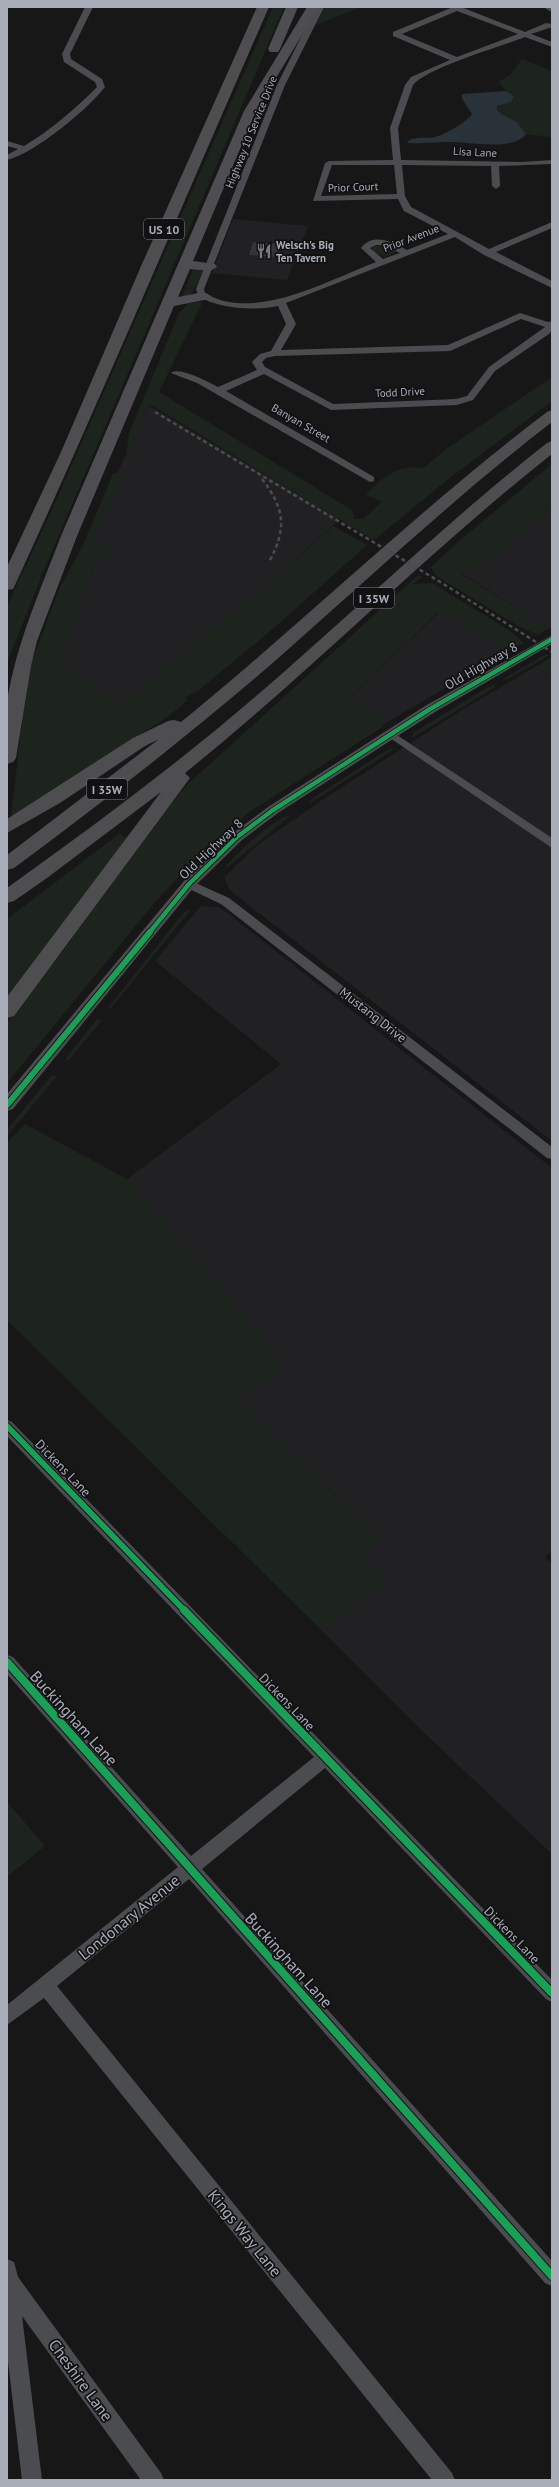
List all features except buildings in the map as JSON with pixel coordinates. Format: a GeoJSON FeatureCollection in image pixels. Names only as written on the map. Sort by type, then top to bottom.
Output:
{"type":"FeatureCollection","features":[{"type":"Feature","properties":{"kind":"highway"},"geometry":{"type":"LineString","coordinates":[[245,46],[254,7]]}},
{"type":"Feature","properties":{"kind":"highway","name":"US 10"},"geometry":{"type":"LineString","coordinates":[[7,585],[69,452],[146,271],[263,7]]}},
{"type":"Feature","properties":{"kind":"highway","name":"US 10"},"geometry":{"type":"LineString","coordinates":[[7,758],[22,666],[29,641],[69,536],[166,305],[250,111],[292,7]]}},
{"type":"Feature","properties":{"kind":"highway"},"geometry":{"type":"LineString","coordinates":[[250,111],[313,7]]}},
{"type":"Feature","properties":{"kind":"highway"},"geometry":{"type":"LineString","coordinates":[[185,264],[210,268]]}},
{"type":"Feature","properties":{"kind":"highway"},"geometry":{"type":"LineString","coordinates":[[166,305],[204,296]]}},
{"type":"Feature","properties":{"kind":"highway","name":"I 35W"},"geometry":{"type":"LineString","coordinates":[[7,864],[134,768],[204,711],[270,656],[435,508],[552,416]]}},
{"type":"Feature","properties":{"kind":"highway","name":"I 35W"},"geometry":{"type":"LineString","coordinates":[[7,897],[120,815],[200,752],[263,698],[461,520],[552,446]]}},
{"type":"Feature","properties":{"kind":"highway"},"geometry":{"type":"LineString","coordinates":[[7,827],[54,799],[139,742],[204,711]]}},
{"type":"Feature","properties":{"kind":"highway"},"geometry":{"type":"LineString","coordinates":[[7,1011],[200,752]]}},
{"type":"Feature","properties":{"kind":"street"},"geometry":{"type":"LineString","coordinates":[[7,158],[44,137],[86,102],[101,87],[99,80],[67,60],[66,54],[89,7]]}},
{"type":"Feature","properties":{"kind":"street","name":"Highway 10 Service Drive"},"geometry":{"type":"LineString","coordinates":[[210,268],[281,85],[320,7]]}},
{"type":"Feature","properties":{"kind":"street"},"geometry":{"type":"LineString","coordinates":[[457,60],[396,34],[457,8],[552,46]]}},
{"type":"Feature","properties":{"kind":"street","name":"Prior Avenue"},"geometry":{"type":"LineString","coordinates":[[453,235],[407,209],[401,196],[394,128],[409,85],[422,75],[457,60],[549,25]]}},
{"type":"Feature","properties":{"kind":"street"},"geometry":{"type":"LineString","coordinates":[[303,40],[315,41]]}},
{"type":"Feature","properties":{"kind":"street"},"geometry":{"type":"LineString","coordinates":[[7,142],[25,149]]}},
{"type":"Feature","properties":{"kind":"street","name":"Lisa Lane"},"geometry":{"type":"LineString","coordinates":[[398,162],[495,165],[552,162]]}},
{"type":"Feature","properties":{"kind":"street","name":"Prior Court"},"geometry":{"type":"LineString","coordinates":[[398,162],[329,163],[316,198],[401,196]]}},
{"type":"Feature","properties":{"kind":"street"},"geometry":{"type":"LineString","coordinates":[[495,165],[496,186]]}},
{"type":"Feature","properties":{"kind":"street"},"geometry":{"type":"LineString","coordinates":[[487,253],[552,225]]}},
{"type":"Feature","properties":{"kind":"street"},"geometry":{"type":"LineString","coordinates":[[453,235],[552,285]]}},
{"type":"Feature","properties":{"kind":"street","name":"Prior Avenue"},"geometry":{"type":"LineString","coordinates":[[204,296],[217,302],[254,305],[281,302],[453,235]]}},
{"type":"Feature","properties":{"kind":"street"},"geometry":{"type":"LineString","coordinates":[[382,263],[367,252],[368,246],[377,242],[387,243],[407,253]]}},
{"type":"Feature","properties":{"kind":"street"},"geometry":{"type":"LineString","coordinates":[[204,296],[200,289],[210,268]]}},
{"type":"Feature","properties":{"kind":"street"},"geometry":{"type":"LineString","coordinates":[[275,353],[292,324],[281,302]]}},
{"type":"Feature","properties":{"kind":"street","name":"Todd Drive"},"geometry":{"type":"LineString","coordinates":[[520,316],[551,325],[546,332],[492,369],[473,395],[464,401],[331,407],[264,371],[258,366],[259,359],[275,353],[450,348],[520,316]]}},
{"type":"Feature","properties":{"kind":"street"},"geometry":{"type":"LineString","coordinates":[[218,391],[264,371]]}},
{"type":"Feature","properties":{"kind":"street","name":"Banyan Street"},"geometry":{"type":"LineString","coordinates":[[176,373],[200,380],[289,430],[370,479]]}},
{"type":"Feature","properties":{"kind":"street","name":"Old Highway 8"},"geometry":{"type":"LineString","coordinates":[[7,1105],[189,884],[225,847],[254,823],[391,734],[458,692],[552,639]]}},
{"type":"Feature","properties":{"kind":"street"},"geometry":{"type":"LineString","coordinates":[[391,734],[552,844]]}},
{"type":"Feature","properties":{"kind":"street","name":"Mustang Drive"},"geometry":{"type":"LineString","coordinates":[[189,884],[225,901],[552,1154]]}},
{"type":"Feature","properties":{"kind":"street","name":"Dickens Lane"},"geometry":{"type":"LineString","coordinates":[[7,1426],[552,1993]]}},
{"type":"Feature","properties":{"kind":"street","name":"Buckingham Lane"},"geometry":{"type":"LineString","coordinates":[[7,1662],[552,2276]]}},
{"type":"Feature","properties":{"kind":"street","name":"Londonary Avenue"},"geometry":{"type":"LineString","coordinates":[[7,2016],[325,1758]]}},
{"type":"Feature","properties":{"kind":"street","name":"Kings Way Lane"},"geometry":{"type":"LineString","coordinates":[[45,1985],[445,2480]]}},
{"type":"Feature","properties":{"kind":"street"},"geometry":{"type":"LineString","coordinates":[[8,2275],[32,2480]]}},
{"type":"Feature","properties":{"kind":"street","name":"Cheshire Lane"},"geometry":{"type":"LineString","coordinates":[[8,2275],[154,2480]]}},
{"type":"Feature","properties":{"kind":"shaded area"},"geometry":{"type":"Polygon","coordinates":[[[273,7],[284,7],[47,563],[7,663],[7,606],[51,512],[273,7]]]}},
{"type":"Feature","properties":{"kind":"shaded area"},"geometry":{"type":"Polygon","coordinates":[[[323,7],[362,7],[313,26],[323,7]]]}},
{"type":"Feature","properties":{"kind":"shaded area"},"geometry":{"type":"Polygon","coordinates":[[[522,59],[552,71],[552,136],[550,137],[526,134],[517,122],[502,115],[498,110],[497,106],[511,102],[514,96],[506,91],[498,82],[510,75],[522,59]]]}},
{"type":"Feature","properties":{"kind":"shaded area"},"geometry":{"type":"Polygon","coordinates":[[[506,91],[514,96],[511,102],[497,106],[497,110],[501,114],[517,122],[526,134],[520,139],[502,144],[451,142],[407,143],[416,138],[436,137],[466,121],[472,114],[462,99],[462,94],[506,91]]]}},
{"type":"Feature","properties":{"kind":"shaded area"},"geometry":{"type":"Polygon","coordinates":[[[233,219],[308,226],[287,280],[212,273],[233,219]]]}},
{"type":"Feature","properties":{"kind":"shaded area"},"geometry":{"type":"Polygon","coordinates":[[[382,245],[395,250],[396,252],[385,257],[371,251],[374,246],[382,245]]]}},
{"type":"Feature","properties":{"kind":"shaded area"},"geometry":{"type":"Polygon","coordinates":[[[194,267],[204,271],[191,295],[182,297],[194,267]]]}},
{"type":"Feature","properties":{"kind":"shaded area"},"geometry":{"type":"Polygon","coordinates":[[[196,302],[202,303],[159,392],[352,510],[355,519],[363,519],[382,502],[366,495],[385,477],[407,468],[424,468],[446,449],[552,377],[552,401],[452,476],[374,540],[153,406],[148,405],[130,456],[126,455],[129,433],[179,313],[188,304],[196,302]]]}},
{"type":"Feature","properties":{"kind":"shaded area"},"geometry":{"type":"Polygon","coordinates":[[[148,405],[340,519],[265,587],[122,703],[109,697],[60,661],[95,563],[115,555],[92,543],[125,475],[117,473],[126,455],[130,455],[148,405]]]}},
{"type":"Feature","properties":{"kind":"shaded area"},"geometry":{"type":"Polygon","coordinates":[[[552,464],[552,507],[489,561],[461,574],[527,614],[527,621],[542,625],[547,629],[538,635],[520,627],[436,576],[431,567],[459,541],[552,464]]]}},
{"type":"Feature","properties":{"kind":"shaded area"},"geometry":{"type":"Polygon","coordinates":[[[117,473],[126,475],[92,543],[104,544],[107,549],[116,555],[95,563],[61,661],[109,697],[122,703],[265,587],[333,526],[367,545],[275,627],[199,690],[185,698],[188,700],[169,716],[11,818],[26,688],[32,661],[60,587],[82,547],[113,474],[117,473]]]}},
{"type":"Feature","properties":{"kind":"shaded area"},"geometry":{"type":"Polygon","coordinates":[[[552,507],[552,627],[547,629],[542,625],[527,621],[527,614],[461,573],[489,561],[552,507]]]}},
{"type":"Feature","properties":{"kind":"shaded area"},"geometry":{"type":"Polygon","coordinates":[[[418,575],[422,577],[413,584],[432,583],[509,630],[524,643],[511,649],[506,648],[446,612],[437,613],[350,698],[382,720],[384,726],[251,811],[206,848],[156,901],[7,1083],[7,1023],[69,943],[149,829],[188,784],[418,575]]]}},
{"type":"Feature","properties":{"kind":"shaded area"},"geometry":{"type":"Polygon","coordinates":[[[440,611],[446,612],[511,649],[514,648],[384,724],[350,698],[440,611]]]}},
{"type":"Feature","properties":{"kind":"shaded area"},"geometry":{"type":"Polygon","coordinates":[[[546,654],[550,655],[508,679],[503,679],[546,654]]]}},
{"type":"Feature","properties":{"kind":"shaded area"},"geometry":{"type":"Polygon","coordinates":[[[552,657],[552,677],[535,667],[552,657]]]}},
{"type":"Feature","properties":{"kind":"shaded area"},"geometry":{"type":"Polygon","coordinates":[[[535,667],[552,677],[552,1141],[237,896],[229,889],[224,877],[259,844],[322,800],[465,708],[535,667]]]}},
{"type":"Feature","properties":{"kind":"shaded area"},"geometry":{"type":"Polygon","coordinates":[[[495,684],[494,688],[412,738],[413,733],[495,684]]]}},
{"type":"Feature","properties":{"kind":"shaded area"},"geometry":{"type":"Polygon","coordinates":[[[396,748],[308,804],[313,798],[389,749],[396,748]]]}},
{"type":"Feature","properties":{"kind":"shaded area"},"geometry":{"type":"Polygon","coordinates":[[[290,816],[224,870],[244,847],[266,829],[284,817],[290,816]]]}},
{"type":"Feature","properties":{"kind":"shaded area"},"geometry":{"type":"Polygon","coordinates":[[[119,834],[128,839],[7,1004],[7,919],[119,834]]]}},
{"type":"Feature","properties":{"kind":"shaded area"},"geometry":{"type":"Polygon","coordinates":[[[201,906],[218,907],[226,912],[552,1168],[552,1551],[545,1557],[552,1564],[552,1854],[417,1726],[321,1630],[386,1580],[359,1554],[381,1539],[236,1400],[285,1365],[127,1179],[281,1064],[155,961],[201,906]]]}},
{"type":"Feature","properties":{"kind":"shaded area"},"geometry":{"type":"Polygon","coordinates":[[[192,908],[110,1009],[108,1008],[183,913],[192,908]]]}},
{"type":"Feature","properties":{"kind":"shaded area"},"geometry":{"type":"Polygon","coordinates":[[[97,1019],[102,1020],[69,1060],[67,1060],[66,1058],[97,1019]]]}},
{"type":"Feature","properties":{"kind":"shaded area"},"geometry":{"type":"Polygon","coordinates":[[[52,1075],[57,1076],[7,1136],[7,1130],[52,1075]]]}},
{"type":"Feature","properties":{"kind":"shaded area"},"geometry":{"type":"Polygon","coordinates":[[[25,1124],[127,1179],[286,1365],[236,1400],[381,1539],[360,1554],[386,1580],[321,1630],[7,1320],[7,1143],[25,1124]]]}},
{"type":"Feature","properties":{"kind":"shaded area"},"geometry":{"type":"Polygon","coordinates":[[[7,1802],[45,1846],[7,1877],[7,1802]]]}},
{"type":"Feature","properties":{"kind":"railway"},"geometry":{"type":"LineString","coordinates":[[155,412],[437,580],[552,652]]}},
{"type":"Feature","properties":{"kind":"railway"},"geometry":{"type":"LineString","coordinates":[[262,479],[275,500],[281,519],[279,539],[269,562]]}},
{"type":"Feature","properties":{"kind":"cycle path"},"geometry":{"type":"LineString","coordinates":[[7,1105],[189,884],[237,837],[273,810],[430,709],[552,639]]}},
{"type":"Feature","properties":{"kind":"cycle path"},"geometry":{"type":"LineString","coordinates":[[7,1426],[552,1993]]}},
{"type":"Feature","properties":{"kind":"cycle path"},"geometry":{"type":"LineString","coordinates":[[7,1662],[552,2276]]}},
{"type":"Feature","properties":{"kind":"place","name":"Welsch's Big Ten Tavern"},"geometry":{"type":"Point","coordinates":[264,251]}}]}
